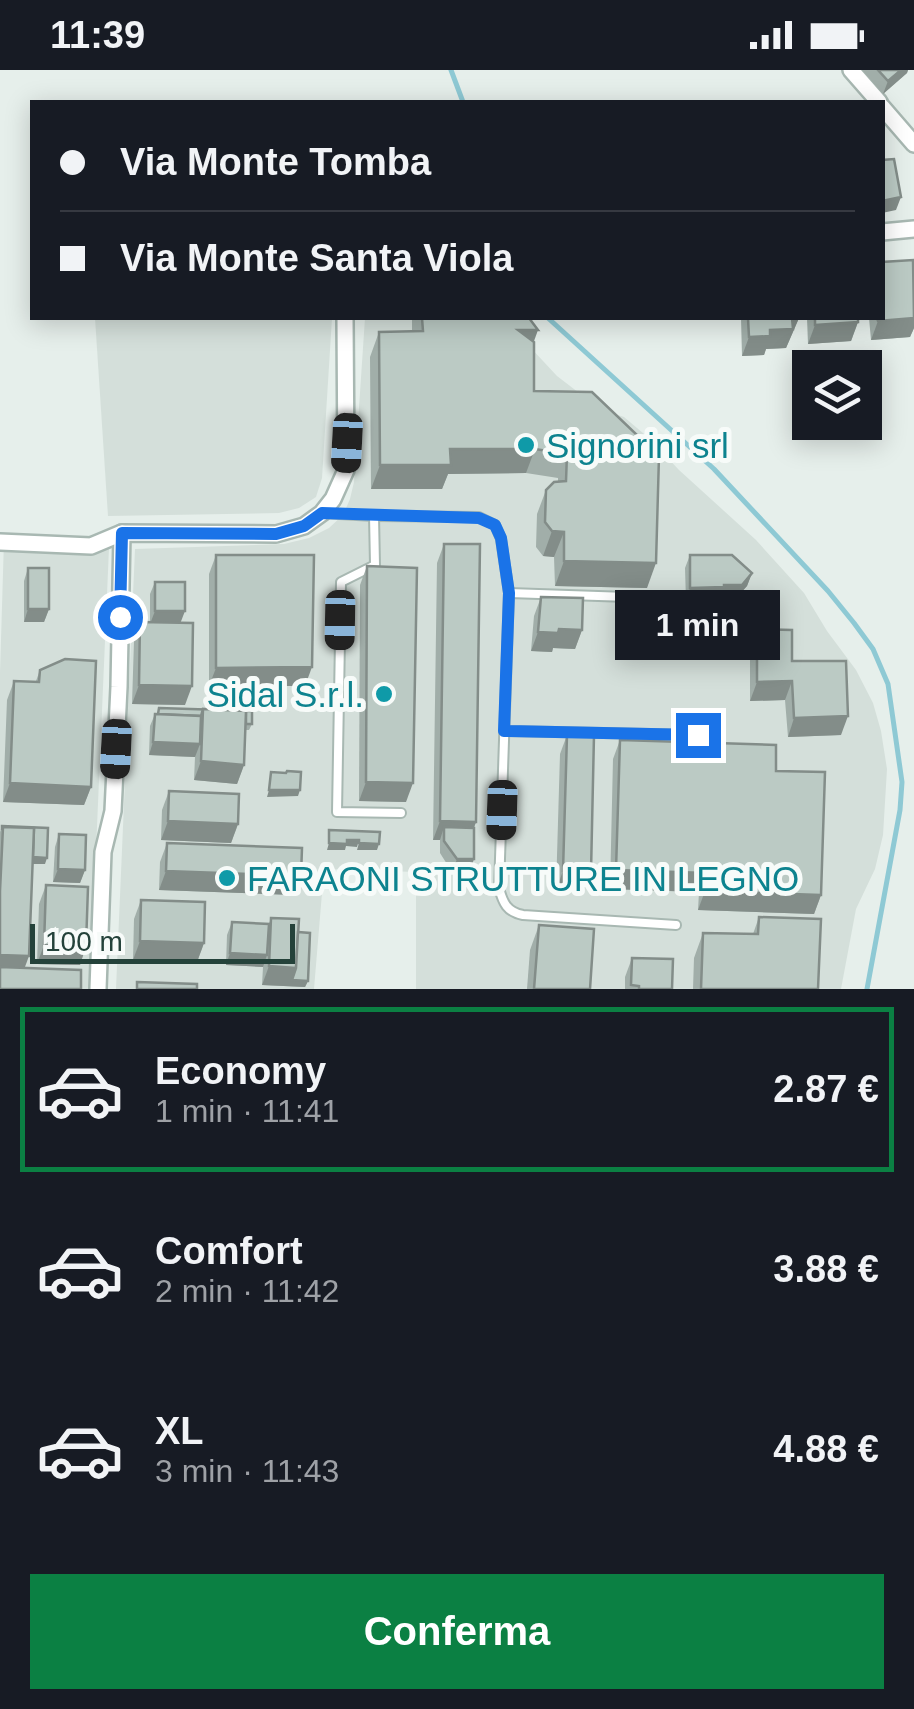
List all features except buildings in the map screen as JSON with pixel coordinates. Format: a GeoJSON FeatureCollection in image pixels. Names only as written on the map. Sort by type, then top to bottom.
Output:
{"type":"FeatureCollection","features":[{"type":"Feature","properties":{"kind":"street"},"geometry":{"type":"LineString","coordinates":[[851,70],[877,100]]}},
{"type":"Feature","properties":{"kind":"street"},"geometry":{"type":"LineString","coordinates":[[885,110],[914,144]]}},
{"type":"Feature","properties":{"kind":"street"},"geometry":{"type":"LineString","coordinates":[[885,232],[914,229]]}},
{"type":"Feature","properties":{"kind":"street"},"geometry":{"type":"LineString","coordinates":[[0,542],[91,546],[122,533],[276,534],[304,526],[333,499],[346,470],[345,320]]}},
{"type":"Feature","properties":{"kind":"street"},"geometry":{"type":"LineString","coordinates":[[98,989],[103,852],[113,811],[122,533]]}},
{"type":"Feature","properties":{"kind":"lane"},"geometry":{"type":"LineString","coordinates":[[322,513],[479,518],[495,525],[501,538],[509,593],[499,888],[508,909],[523,916],[676,925]]}},
{"type":"Feature","properties":{"kind":"lane"},"geometry":{"type":"LineString","coordinates":[[374,516],[375,565],[341,582],[336,812],[401,814]]}},
{"type":"Feature","properties":{"kind":"lane"},"geometry":{"type":"LineString","coordinates":[[509,593],[658,598]]}},
{"type":"Feature","properties":{"kind":"lane"},"geometry":{"type":"LineString","coordinates":[[504,731],[698,735]]}},
{"type":"Feature","properties":{"kind":"shaded area"},"geometry":{"type":"Polygon","coordinates":[[[95,320],[332,320],[322,478],[316,497],[299,508],[279,513],[108,516],[95,320]]]}},
{"type":"Feature","properties":{"kind":"shaded area"},"geometry":{"type":"Polygon","coordinates":[[[365,320],[508,320],[557,376],[600,409],[624,417],[756,540],[804,593],[856,670],[873,703],[881,731],[887,769],[883,835],[875,869],[856,909],[841,989],[416,989],[416,872],[324,869],[314,989],[116,989],[135,549],[284,544],[309,538],[343,515],[354,482],[365,320]]]}},
{"type":"Feature","properties":{"kind":"shaded area"},"geometry":{"type":"Polygon","coordinates":[[[4,540],[109,548],[90,989],[0,989],[4,540]]]}},
{"type":"Feature","properties":{"kind":"waterway"},"geometry":{"type":"LineString","coordinates":[[451,70],[462,100]]}},
{"type":"Feature","properties":{"kind":"waterway"},"geometry":{"type":"LineString","coordinates":[[550,320],[714,469],[828,591],[873,649],[888,684],[902,782],[867,989]]}},
{"type":"Feature","properties":{"kind":"place","name":"Signorini srl"},"geometry":{"type":"Point","coordinates":[526,445]}},
{"type":"Feature","properties":{"kind":"place","name":"Sidal S.r.l."},"geometry":{"type":"Point","coordinates":[384,694]}},
{"type":"Feature","properties":{"kind":"place","name":"FARAONI STRUTTURE IN LEGNO"},"geometry":{"type":"Point","coordinates":[227,878]}},
{"type":"Feature","properties":{"kind":"route"},"geometry":{"type":"LineString","coordinates":[[120,617],[122,533],[276,534],[304,526],[322,513],[479,518],[495,525],[501,538],[509,593],[504,731],[698,735]]}}]}
